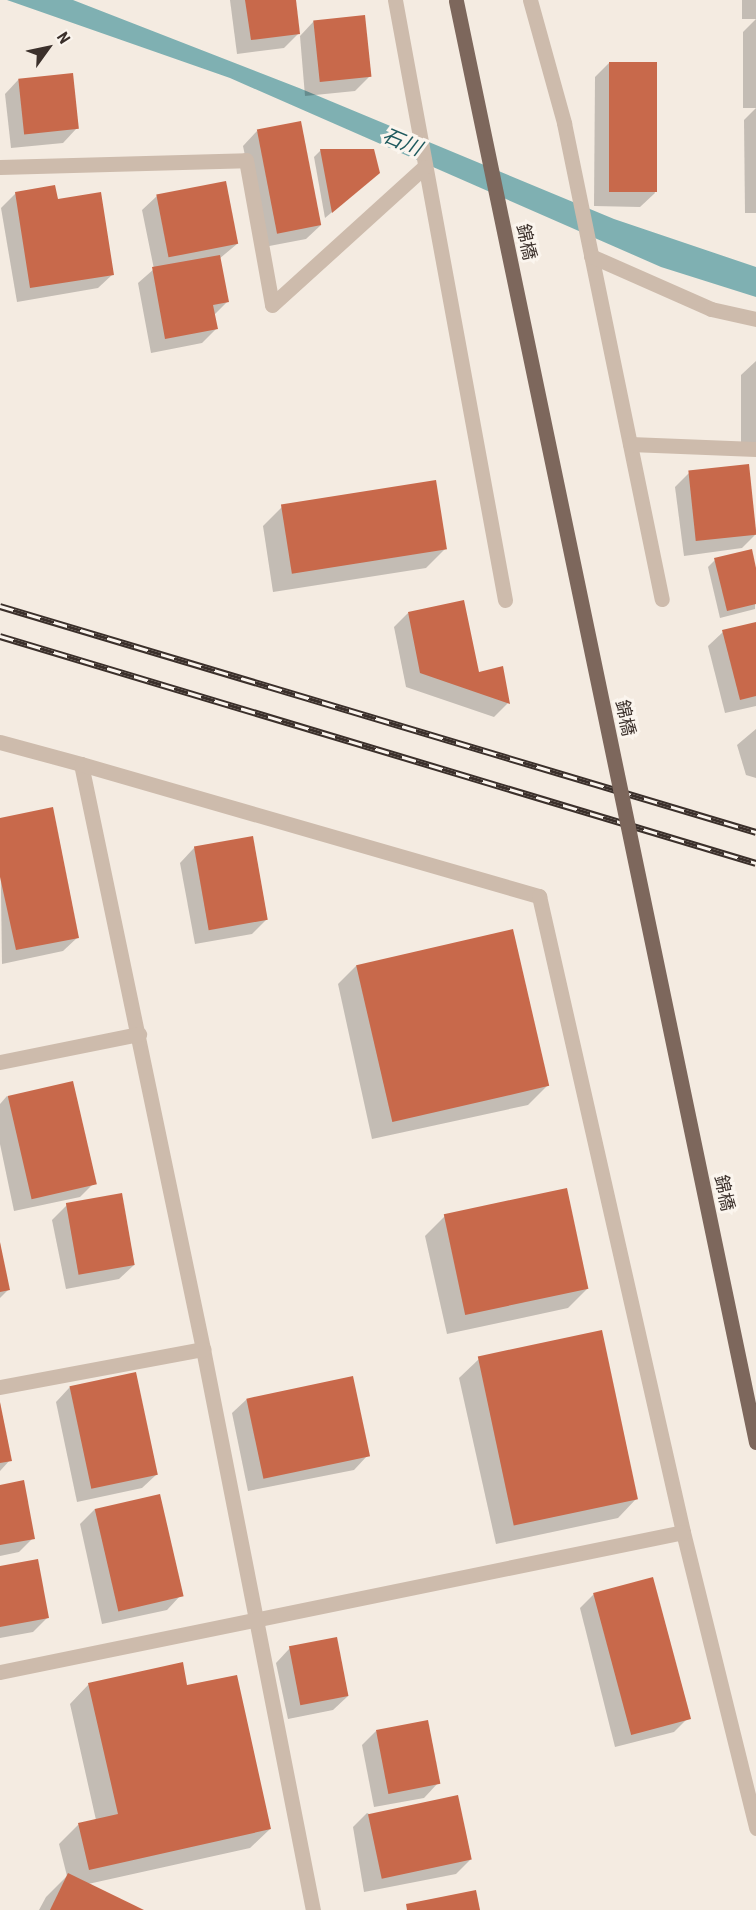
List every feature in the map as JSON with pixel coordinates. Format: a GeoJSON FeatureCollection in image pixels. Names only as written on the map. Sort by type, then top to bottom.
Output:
{"type":"FeatureCollection","features":[{"type":"Feature","properties":{"kind":"main road","name":"錦橋"},"geometry":{"type":"LineString","coordinates":[[456,1],[756,1442]]}},
{"type":"Feature","properties":{"kind":"street"},"geometry":{"type":"LineString","coordinates":[[395,0],[505,600]]}},
{"type":"Feature","properties":{"kind":"street"},"geometry":{"type":"LineString","coordinates":[[530,0],[564,123],[662,599]]}},
{"type":"Feature","properties":{"kind":"street"},"geometry":{"type":"LineString","coordinates":[[0,167],[246,160],[272,305],[424,168]]}},
{"type":"Feature","properties":{"kind":"street"},"geometry":{"type":"LineString","coordinates":[[591,256],[711,309],[756,319]]}},
{"type":"Feature","properties":{"kind":"street"},"geometry":{"type":"LineString","coordinates":[[630,444],[756,449]]}},
{"type":"Feature","properties":{"kind":"street"},"geometry":{"type":"LineString","coordinates":[[0,742],[539,896],[683,1532],[756,1828]]}},
{"type":"Feature","properties":{"kind":"street"},"geometry":{"type":"LineString","coordinates":[[81,764],[203,1348],[313,1910]]}},
{"type":"Feature","properties":{"kind":"street"},"geometry":{"type":"LineString","coordinates":[[0,1062],[139,1034]]}},
{"type":"Feature","properties":{"kind":"street"},"geometry":{"type":"LineString","coordinates":[[0,1387],[203,1348]]}},
{"type":"Feature","properties":{"kind":"street"},"geometry":{"type":"LineString","coordinates":[[0,1672],[683,1532]]}},
{"type":"Feature","properties":{"kind":"water","name":"石川"},"geometry":{"type":"Polygon","coordinates":[[[7,0],[73,0],[299,88],[614,219],[756,267],[756,297],[661,267],[230,78],[7,0]]]}},
{"type":"Feature","properties":{"kind":"building"},"geometry":{"type":"Polygon","coordinates":[[[245,0],[296,0],[300,34],[251,40],[245,0]]]}},
{"type":"Feature","properties":{"kind":"building"},"geometry":{"type":"Polygon","coordinates":[[[365,15],[371,77],[320,82],[313,20],[365,15]]]}},
{"type":"Feature","properties":{"kind":"building"},"geometry":{"type":"Polygon","coordinates":[[[609,62],[657,62],[657,192],[609,192],[609,62]]]}},
{"type":"Feature","properties":{"kind":"building"},"geometry":{"type":"Polygon","coordinates":[[[73,73],[79,129],[24,134],[18,79],[73,73]]]}},
{"type":"Feature","properties":{"kind":"building"},"geometry":{"type":"Polygon","coordinates":[[[301,121],[321,225],[277,234],[257,130],[301,121]]]}},
{"type":"Feature","properties":{"kind":"building"},"geometry":{"type":"Polygon","coordinates":[[[320,149],[374,149],[380,173],[332,213],[320,149]]]}},
{"type":"Feature","properties":{"kind":"building"},"geometry":{"type":"Polygon","coordinates":[[[226,181],[238,244],[169,257],[156,195],[226,181]]]}},
{"type":"Feature","properties":{"kind":"building"},"geometry":{"type":"Polygon","coordinates":[[[55,185],[58,199],[101,192],[114,275],[30,288],[15,192],[55,185]]]}},
{"type":"Feature","properties":{"kind":"building"},"geometry":{"type":"Polygon","coordinates":[[[220,255],[229,302],[213,305],[218,329],[165,339],[152,267],[220,255]]]}},
{"type":"Feature","properties":{"kind":"building"},"geometry":{"type":"Polygon","coordinates":[[[749,464],[756,535],[696,541],[688,470],[749,464]]]}},
{"type":"Feature","properties":{"kind":"building"},"geometry":{"type":"Polygon","coordinates":[[[436,480],[447,549],[292,574],[281,505],[436,480]]]}},
{"type":"Feature","properties":{"kind":"building"},"geometry":{"type":"Polygon","coordinates":[[[752,549],[756,568],[756,604],[727,611],[714,558],[752,549]]]}},
{"type":"Feature","properties":{"kind":"building"},"geometry":{"type":"Polygon","coordinates":[[[464,600],[479,672],[503,666],[510,704],[420,673],[408,612],[464,600]]]}},
{"type":"Feature","properties":{"kind":"building"},"geometry":{"type":"Polygon","coordinates":[[[756,622],[756,696],[740,700],[722,630],[756,622]]]}},
{"type":"Feature","properties":{"kind":"building"},"geometry":{"type":"Polygon","coordinates":[[[53,807],[79,938],[16,950],[0,877],[0,818],[53,807]]]}},
{"type":"Feature","properties":{"kind":"building"},"geometry":{"type":"Polygon","coordinates":[[[253,836],[268,920],[209,930],[194,846],[253,836]]]}},
{"type":"Feature","properties":{"kind":"building"},"geometry":{"type":"Polygon","coordinates":[[[513,929],[549,1086],[392,1122],[356,965],[513,929]]]}},
{"type":"Feature","properties":{"kind":"building"},"geometry":{"type":"Polygon","coordinates":[[[73,1081],[97,1184],[32,1199],[8,1096],[73,1081]]]}},
{"type":"Feature","properties":{"kind":"building"},"geometry":{"type":"Polygon","coordinates":[[[567,1188],[588,1289],[465,1315],[444,1214],[567,1188]]]}},
{"type":"Feature","properties":{"kind":"building"},"geometry":{"type":"Polygon","coordinates":[[[122,1193],[135,1265],[79,1275],[66,1203],[122,1193]]]}},
{"type":"Feature","properties":{"kind":"building"},"geometry":{"type":"Polygon","coordinates":[[[0,1242],[10,1290],[0,1292],[0,1242]]]}},
{"type":"Feature","properties":{"kind":"building"},"geometry":{"type":"Polygon","coordinates":[[[602,1330],[638,1499],[514,1526],[478,1356],[602,1330]]]}},
{"type":"Feature","properties":{"kind":"building"},"geometry":{"type":"Polygon","coordinates":[[[136,1372],[158,1475],[91,1489],[69,1386],[136,1372]]]}},
{"type":"Feature","properties":{"kind":"building"},"geometry":{"type":"Polygon","coordinates":[[[353,1376],[370,1456],[263,1479],[246,1399],[353,1376]]]}},
{"type":"Feature","properties":{"kind":"building"},"geometry":{"type":"Polygon","coordinates":[[[0,1402],[12,1461],[0,1463],[0,1402]]]}},
{"type":"Feature","properties":{"kind":"building"},"geometry":{"type":"Polygon","coordinates":[[[24,1480],[35,1539],[0,1545],[0,1485],[24,1480]]]}},
{"type":"Feature","properties":{"kind":"building"},"geometry":{"type":"Polygon","coordinates":[[[160,1494],[184,1596],[118,1611],[95,1509],[160,1494]]]}},
{"type":"Feature","properties":{"kind":"building"},"geometry":{"type":"Polygon","coordinates":[[[38,1559],[49,1618],[0,1627],[0,1566],[38,1559]]]}},
{"type":"Feature","properties":{"kind":"building"},"geometry":{"type":"Polygon","coordinates":[[[653,1577],[691,1719],[631,1735],[593,1593],[653,1577]]]}},
{"type":"Feature","properties":{"kind":"building"},"geometry":{"type":"Polygon","coordinates":[[[337,1637],[348,1696],[300,1705],[289,1646],[337,1637]]]}},
{"type":"Feature","properties":{"kind":"building"},"geometry":{"type":"Polygon","coordinates":[[[183,1662],[187,1685],[237,1675],[271,1829],[89,1870],[78,1823],[118,1814],[88,1683],[183,1662]]]}},
{"type":"Feature","properties":{"kind":"building"},"geometry":{"type":"Polygon","coordinates":[[[428,1720],[440,1784],[388,1794],[376,1730],[428,1720]]]}},
{"type":"Feature","properties":{"kind":"building"},"geometry":{"type":"Polygon","coordinates":[[[458,1795],[472,1860],[382,1879],[368,1814],[458,1795]]]}},
{"type":"Feature","properties":{"kind":"building"},"geometry":{"type":"Polygon","coordinates":[[[68,1873],[144,1910],[50,1910],[68,1873]]]}},
{"type":"Feature","properties":{"kind":"building"},"geometry":{"type":"Polygon","coordinates":[[[476,1890],[480,1910],[407,1910],[406,1904],[476,1890]]]}},
{"type":"Feature","properties":{"kind":"railway"},"geometry":{"type":"LineString","coordinates":[[0,606],[756,832]]}},
{"type":"Feature","properties":{"kind":"railway"},"geometry":{"type":"LineString","coordinates":[[0,636],[756,863]]}}]}
